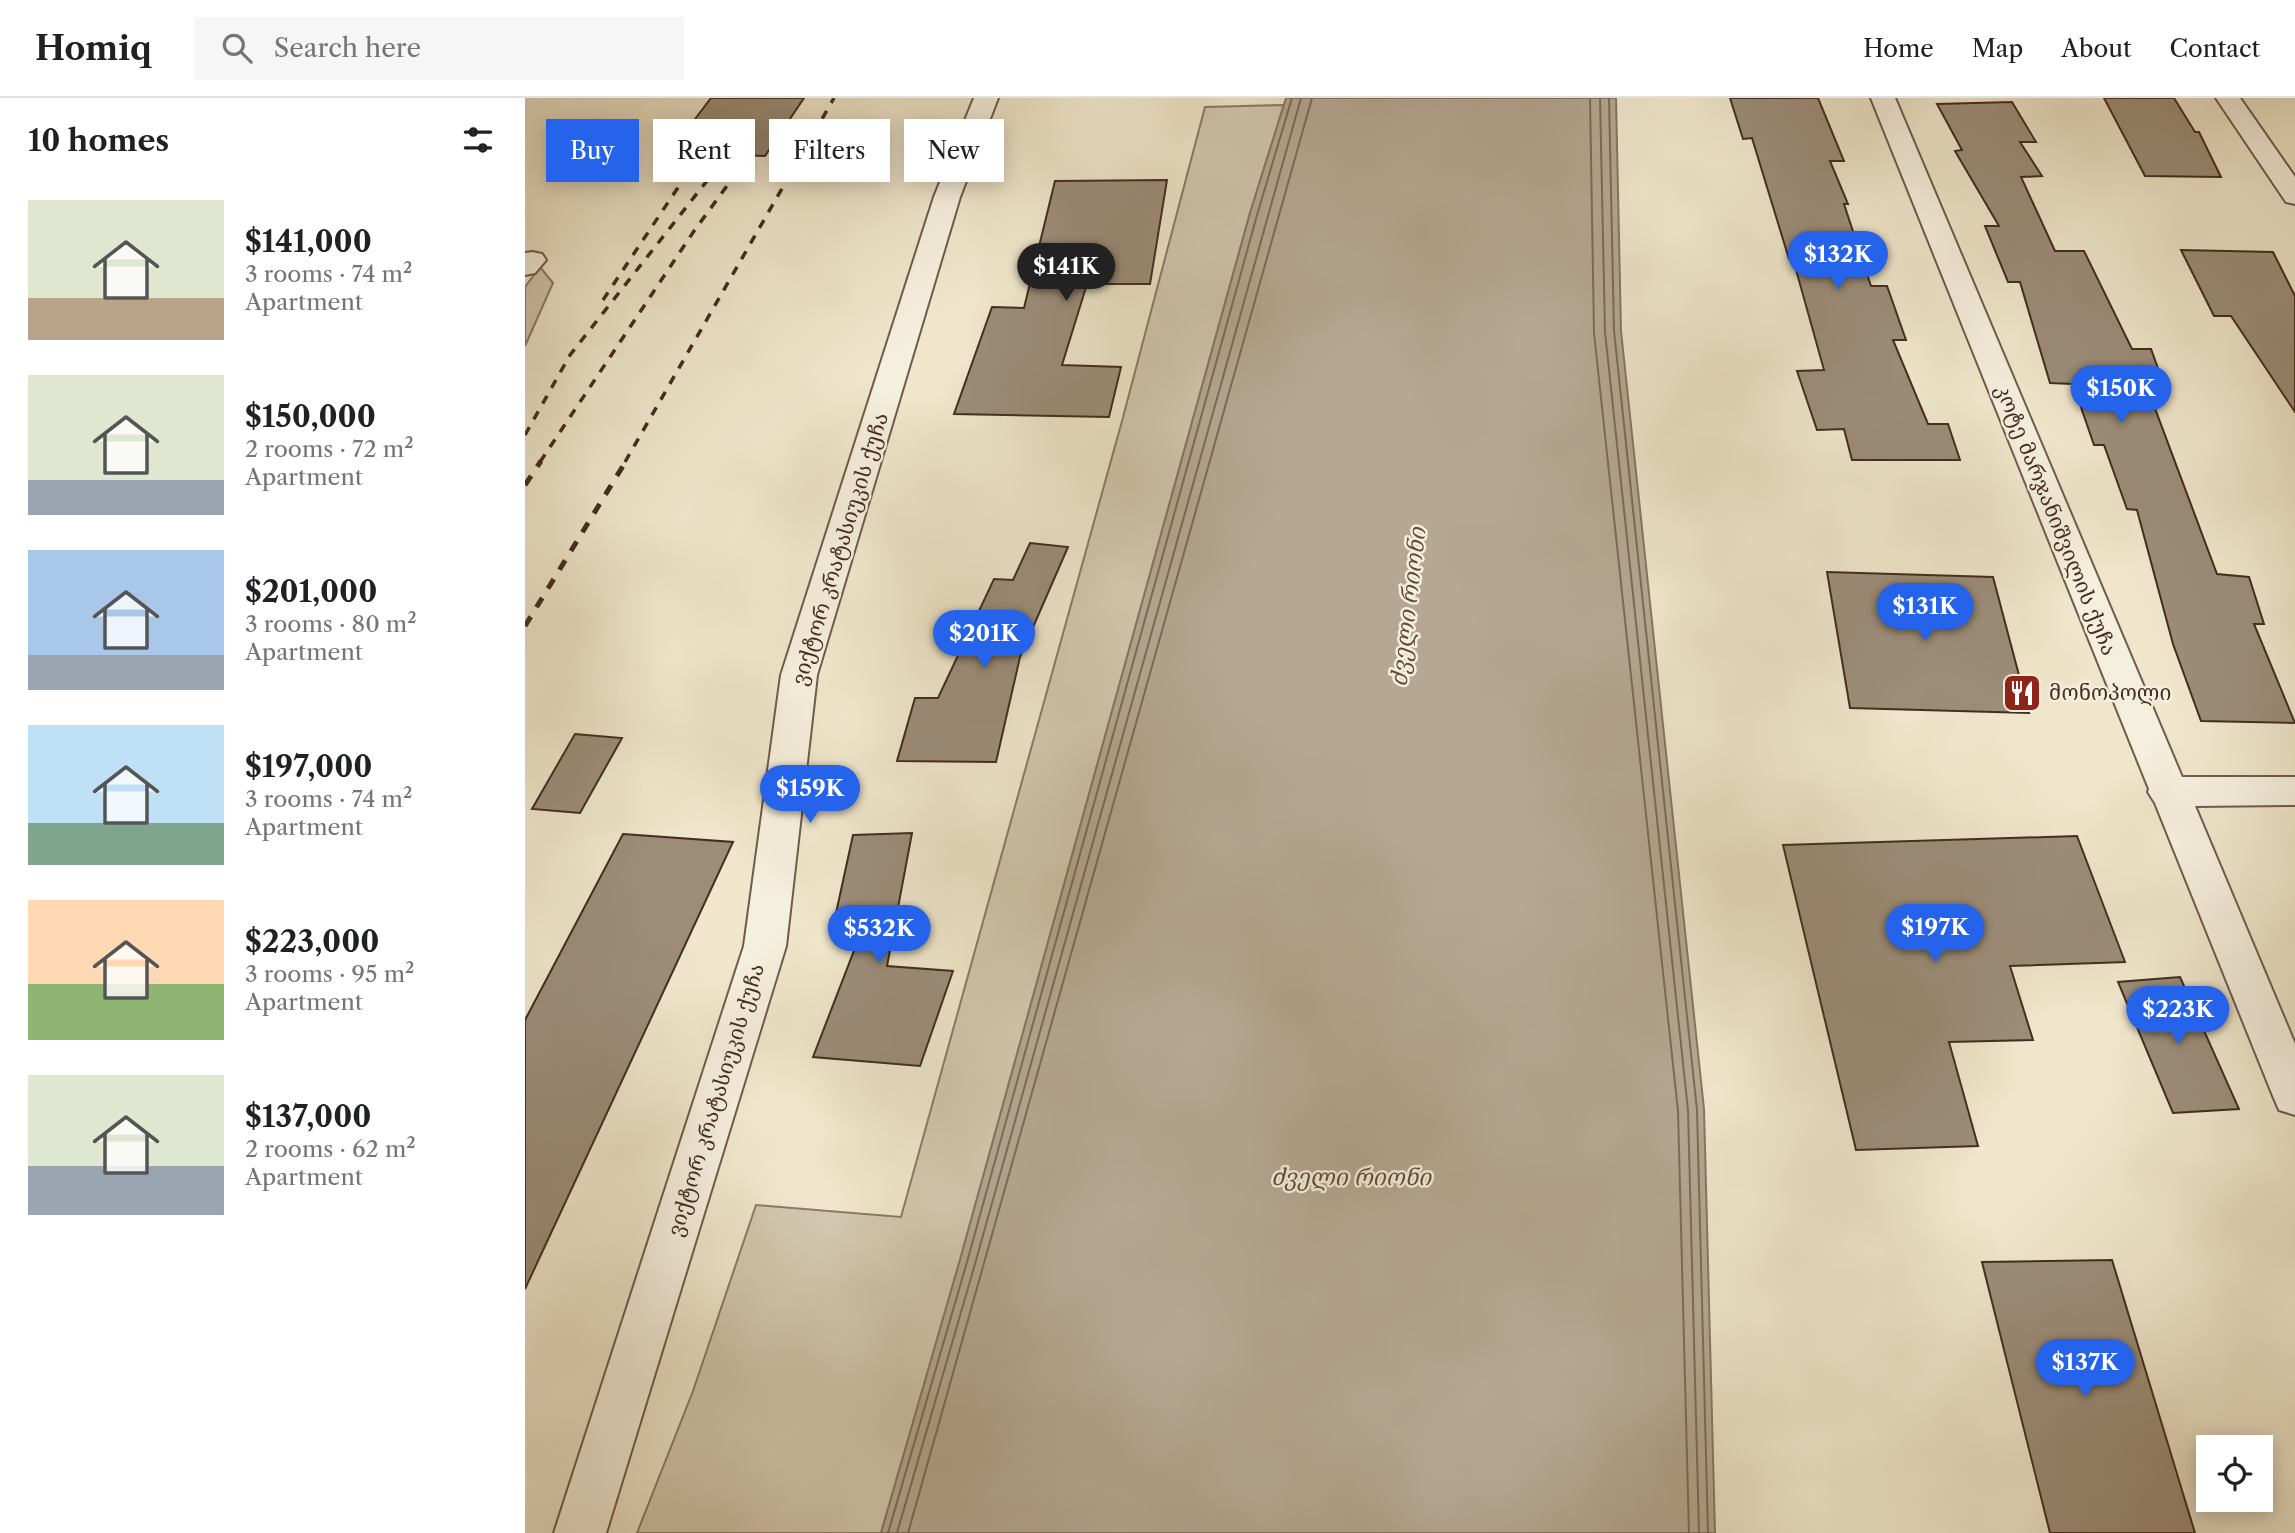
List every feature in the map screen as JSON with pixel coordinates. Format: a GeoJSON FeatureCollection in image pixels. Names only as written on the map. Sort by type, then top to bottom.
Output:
{"type":"FeatureCollection","features":[{"type":"Feature","properties":{"kind":"street","name":"ვიქტორ კრატასიუკის ქუჩა"},"geometry":{"type":"LineString","coordinates":[[580,1533],[765,946],[799,676],[947,197],[986,98]]}},
{"type":"Feature","properties":{"kind":"street","name":"კოტე მარჯანიშვილის ქუჩა"},"geometry":{"type":"LineString","coordinates":[[1883,98],[2167,792],[2295,1096]]}},
{"type":"Feature","properties":{"kind":"street"},"geometry":{"type":"LineString","coordinates":[[2228,98],[2295,196]]}},
{"type":"Feature","properties":{"kind":"street"},"geometry":{"type":"LineString","coordinates":[[2167,792],[2295,791]]}},
{"type":"Feature","properties":{"kind":"shaded area"},"geometry":{"type":"Polygon","coordinates":[[[1284,105],[1250,213],[960,1260],[881,1533],[637,1533],[693,1391],[756,1205],[901,1217],[1122,421],[1205,107],[1284,105]]]}},
{"type":"Feature","properties":{"kind":"shaded area"},"geometry":{"type":"Polygon","coordinates":[[[540,267],[553,283],[525,346],[525,287],[540,267]]]}},
{"type":"Feature","properties":{"kind":"water","name":"ძველი რიონი"},"geometry":{"type":"Polygon","coordinates":[[[1286,98],[1616,98],[1621,331],[1704,1109],[1715,1533],[881,1533],[960,1260],[1250,213],[1286,98]]]}},
{"type":"Feature","properties":{"kind":"building"},"geometry":{"type":"Polygon","coordinates":[[[711,98],[804,98],[790,119],[769,119],[769,150],[765,156],[755,156],[755,119],[695,119],[711,98]]]}},
{"type":"Feature","properties":{"kind":"building"},"geometry":{"type":"Polygon","coordinates":[[[1730,98],[1818,98],[1844,161],[1830,161],[1848,204],[1844,204],[1871,286],[1887,286],[1906,340],[1893,340],[1928,424],[1948,424],[1960,460],[1852,460],[1844,429],[1817,430],[1797,371],[1824,370],[1793,259],[1789,259],[1752,138],[1743,139],[1730,98]]]}},
{"type":"Feature","properties":{"kind":"building"},"geometry":{"type":"Polygon","coordinates":[[[2104,98],[2174,98],[2195,132],[2199,132],[2221,177],[2145,176],[2104,98]]]}},
{"type":"Feature","properties":{"kind":"building"},"geometry":{"type":"Polygon","coordinates":[[[2012,102],[2036,142],[2020,142],[2042,176],[2021,177],[2055,251],[2084,251],[2132,349],[2151,349],[2165,388],[2147,387],[2217,574],[2249,577],[2264,624],[2254,624],[2295,723],[2201,721],[2173,644],[2137,510],[2127,509],[2104,445],[2094,445],[2073,384],[2050,383],[2020,282],[2008,282],[1985,226],[1999,226],[1955,151],[1962,150],[1937,104],[2012,102]]]}},
{"type":"Feature","properties":{"kind":"building"},"geometry":{"type":"Polygon","coordinates":[[[1167,180],[1150,284],[1087,284],[1062,365],[1121,367],[1109,417],[954,414],[992,307],[1024,308],[1055,181],[1167,180]]]}},
{"type":"Feature","properties":{"kind":"building"},"geometry":{"type":"Polygon","coordinates":[[[2181,250],[2273,252],[2295,296],[2295,412],[2231,316],[2214,316],[2181,250]]]}},
{"type":"Feature","properties":{"kind":"building"},"geometry":{"type":"Polygon","coordinates":[[[1030,543],[1068,547],[1020,657],[996,762],[897,761],[915,698],[938,698],[994,579],[1013,580],[1030,543]]]}},
{"type":"Feature","properties":{"kind":"building"},"geometry":{"type":"Polygon","coordinates":[[[1827,572],[1993,577],[2029,713],[1850,708],[1827,572]]]}},
{"type":"Feature","properties":{"kind":"building"},"geometry":{"type":"Polygon","coordinates":[[[575,734],[622,738],[580,813],[532,809],[575,734]]]}},
{"type":"Feature","properties":{"kind":"building"},"geometry":{"type":"Polygon","coordinates":[[[912,833],[887,966],[953,971],[920,1066],[813,1057],[860,935],[831,936],[853,835],[912,833]]]}},
{"type":"Feature","properties":{"kind":"building"},"geometry":{"type":"Polygon","coordinates":[[[623,834],[733,842],[525,1289],[525,1020],[623,834]]]}},
{"type":"Feature","properties":{"kind":"building"},"geometry":{"type":"Polygon","coordinates":[[[2077,836],[2125,962],[2010,966],[2033,1040],[1949,1042],[1978,1146],[1856,1150],[1783,845],[2077,836]]]}},
{"type":"Feature","properties":{"kind":"building"},"geometry":{"type":"Polygon","coordinates":[[[2180,977],[2239,1109],[2173,1113],[2118,982],[2180,977]]]}},
{"type":"Feature","properties":{"kind":"building"},"geometry":{"type":"Polygon","coordinates":[[[2112,1260],[2195,1533],[2050,1533],[1982,1262],[2112,1260]]]}},
{"type":"Feature","properties":{"kind":"railway"},"geometry":{"type":"LineString","coordinates":[[625,462],[834,98]]}},
{"type":"Feature","properties":{"kind":"railway"},"geometry":{"type":"LineString","coordinates":[[603,300],[682,182]]}},
{"type":"Feature","properties":{"kind":"railway"},"geometry":{"type":"LineString","coordinates":[[525,435],[570,355],[706,182]]}},
{"type":"Feature","properties":{"kind":"railway"},"geometry":{"type":"LineString","coordinates":[[540,462],[694,231],[730,182]]}},
{"type":"Feature","properties":{"kind":"railway"},"geometry":{"type":"LineString","coordinates":[[525,485],[541,461]]}},
{"type":"Feature","properties":{"kind":"railway"},"geometry":{"type":"LineString","coordinates":[[525,626],[626,461]]}},
{"type":"Feature","properties":{"kind":"place","name":"მონოპოლი"},"geometry":{"type":"Point","coordinates":[2022,693]}}]}
